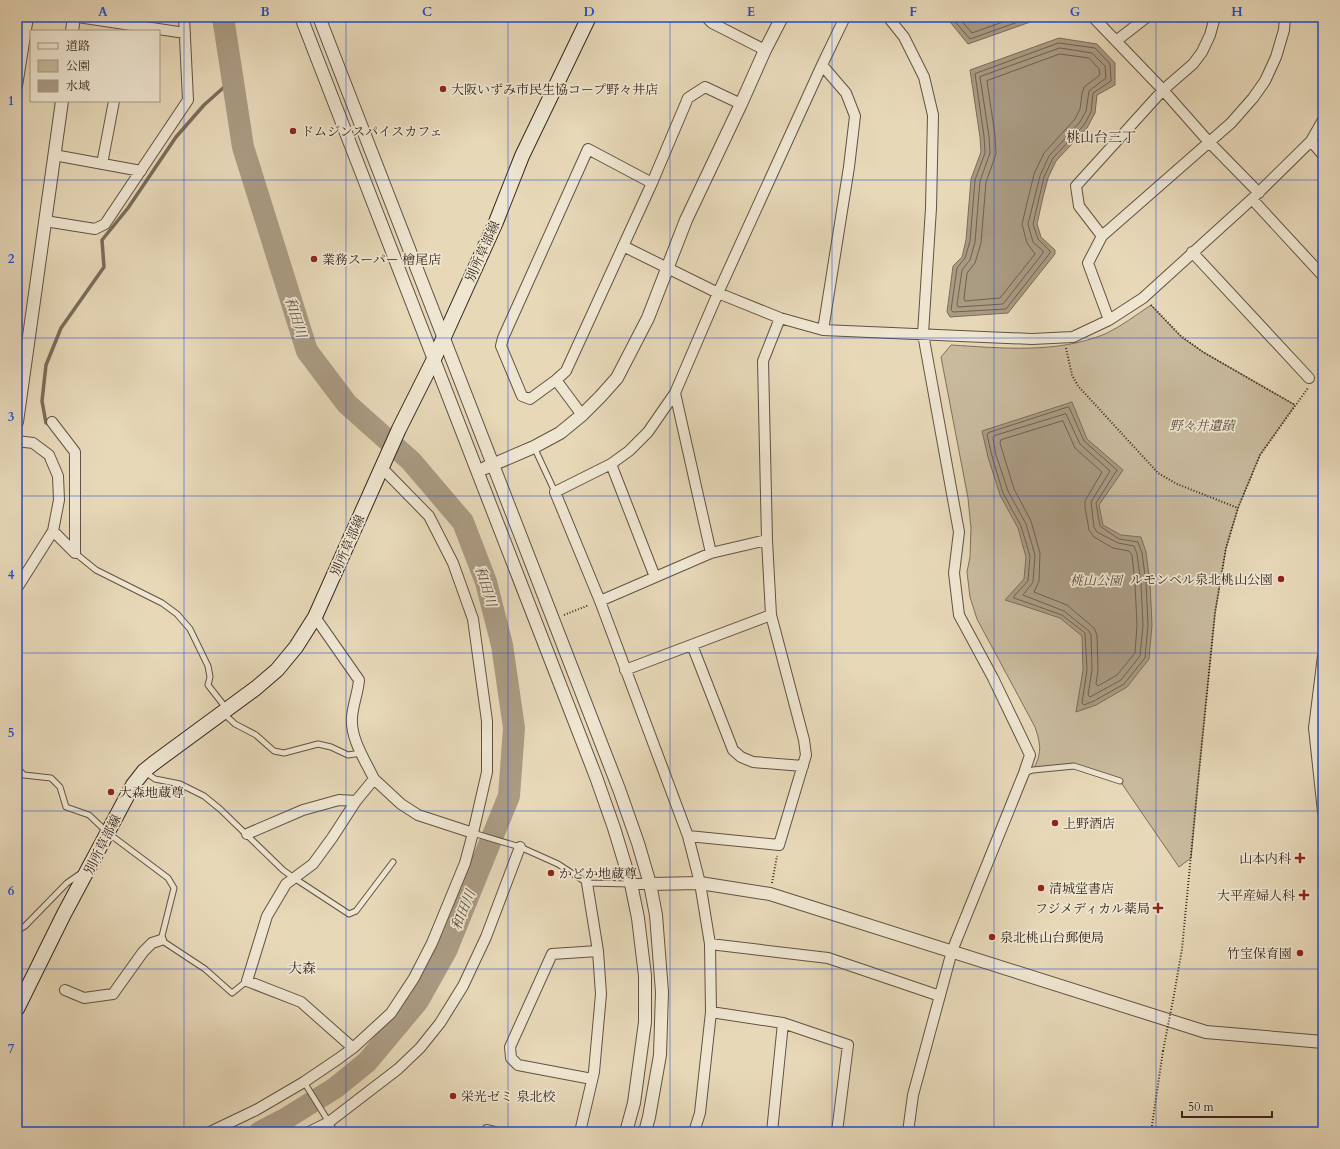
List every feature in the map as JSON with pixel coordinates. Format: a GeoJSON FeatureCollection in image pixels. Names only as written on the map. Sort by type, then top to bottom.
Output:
{"type":"FeatureCollection","features":[{"type":"Feature","properties":{"kind":"main road","name":"別所草部線"},"geometry":{"type":"LineString","coordinates":[[17,1009],[64,914],[90,868],[133,785],[144,771],[278,670],[296,647],[315,617],[384,465],[399,428],[434,359],[496,222],[522,156],[589,17]]}},
{"type":"Feature","properties":{"kind":"street"},"geometry":{"type":"LineString","coordinates":[[17,86],[28,17]]}},
{"type":"Feature","properties":{"kind":"street"},"geometry":{"type":"LineString","coordinates":[[72,30],[74,17]]}},
{"type":"Feature","properties":{"kind":"street"},"geometry":{"type":"LineString","coordinates":[[78,17],[185,33]]}},
{"type":"Feature","properties":{"kind":"street"},"geometry":{"type":"LineString","coordinates":[[45,221],[95,229],[105,224],[188,100],[184,17]]}},
{"type":"Feature","properties":{"kind":"street"},"geometry":{"type":"LineString","coordinates":[[301,17],[596,777],[614,828],[631,884],[638,918],[645,976],[645,1022],[634,1103],[626,1132]]}},
{"type":"Feature","properties":{"kind":"street"},"geometry":{"type":"LineString","coordinates":[[319,17],[619,789],[638,843],[650,884],[656,915],[662,992],[660,1055],[649,1118],[645,1132]]}},
{"type":"Feature","properties":{"kind":"street"},"geometry":{"type":"LineString","coordinates":[[706,17],[712,23],[765,50]]}},
{"type":"Feature","properties":{"kind":"street"},"geometry":{"type":"LineString","coordinates":[[477,471],[534,447],[560,433],[582,415],[617,378],[648,318],[686,220],[765,50],[782,17]]}},
{"type":"Feature","properties":{"kind":"street"},"geometry":{"type":"LineString","coordinates":[[694,1132],[700,1113],[711,1012],[710,944],[700,883],[688,836],[600,601],[555,492],[611,464],[629,451],[648,432],[675,393],[718,293],[845,17]]}},
{"type":"Feature","properties":{"kind":"street"},"geometry":{"type":"LineString","coordinates":[[888,17],[904,37],[924,77],[933,115],[931,201],[923,334],[959,532],[954,574],[959,615],[993,678],[1030,755],[952,951],[913,1095],[908,1132]]}},
{"type":"Feature","properties":{"kind":"street"},"geometry":{"type":"LineString","coordinates":[[1093,17],[1163,90],[1256,196],[1323,276]]}},
{"type":"Feature","properties":{"kind":"street"},"geometry":{"type":"LineString","coordinates":[[1116,41],[1147,17]]}},
{"type":"Feature","properties":{"kind":"street"},"geometry":{"type":"LineString","coordinates":[[1102,236],[1079,206],[1076,186],[1163,90],[1193,64],[1202,52],[1210,36],[1215,17]]}},
{"type":"Feature","properties":{"kind":"street"},"geometry":{"type":"LineString","coordinates":[[1110,320],[1088,263],[1102,236],[1235,118],[1254,98],[1266,81],[1276,57],[1284,30],[1285,17]]}},
{"type":"Feature","properties":{"kind":"street"},"geometry":{"type":"LineString","coordinates":[[822,65],[846,93],[855,116],[849,167],[823,330]]}},
{"type":"Feature","properties":{"kind":"street"},"geometry":{"type":"LineString","coordinates":[[652,182],[588,149],[503,338],[501,346],[522,396],[530,399],[566,371],[652,182],[688,98],[704,87],[741,104]]}},
{"type":"Feature","properties":{"kind":"street"},"geometry":{"type":"LineString","coordinates":[[17,422],[62,102]]}},
{"type":"Feature","properties":{"kind":"street"},"geometry":{"type":"LineString","coordinates":[[102,164],[114,102]]}},
{"type":"Feature","properties":{"kind":"street"},"geometry":{"type":"LineString","coordinates":[[623,246],[718,293],[780,318],[823,330],[1032,339],[1072,337],[1110,320],[1143,298],[1192,252],[1256,196],[1311,142],[1323,120]]}},
{"type":"Feature","properties":{"kind":"street"},"geometry":{"type":"LineString","coordinates":[[1311,142],[1323,155]]}},
{"type":"Feature","properties":{"kind":"street"},"geometry":{"type":"LineString","coordinates":[[54,155],[141,171]]}},
{"type":"Feature","properties":{"kind":"street"},"geometry":{"type":"LineString","coordinates":[[1192,252],[1311,381]]}},
{"type":"Feature","properties":{"kind":"street"},"geometry":{"type":"LineString","coordinates":[[688,836],[779,845],[806,755],[804,740],[771,615],[767,540],[763,361],[780,318]]}},
{"type":"Feature","properties":{"kind":"street"},"geometry":{"type":"LineString","coordinates":[[556,380],[582,415]]}},
{"type":"Feature","properties":{"kind":"street"},"geometry":{"type":"LineString","coordinates":[[675,393],[711,553]]}},
{"type":"Feature","properties":{"kind":"street"},"geometry":{"type":"LineString","coordinates":[[52,422],[75,452],[75,553]]}},
{"type":"Feature","properties":{"kind":"street"},"geometry":{"type":"LineString","coordinates":[[17,441],[33,443],[48,455],[58,476],[60,500],[53,530],[17,588]]}},
{"type":"Feature","properties":{"kind":"street"},"geometry":{"type":"LineString","coordinates":[[611,464],[654,577]]}},
{"type":"Feature","properties":{"kind":"street"},"geometry":{"type":"LineString","coordinates":[[210,1132],[256,1110],[304,1083],[353,1048],[391,1013],[414,978],[432,943],[465,863],[473,833],[487,772],[487,721],[473,619],[453,563],[429,516],[384,465]]}},
{"type":"Feature","properties":{"kind":"street"},"geometry":{"type":"LineString","coordinates":[[53,530],[75,553]]}},
{"type":"Feature","properties":{"kind":"street"},"geometry":{"type":"LineString","coordinates":[[600,601],[711,553],[767,540]]}},
{"type":"Feature","properties":{"kind":"street"},"geometry":{"type":"LineString","coordinates":[[625,670],[771,615]]}},
{"type":"Feature","properties":{"kind":"street"},"geometry":{"type":"LineString","coordinates":[[315,617],[358,680],[358,691],[352,718],[354,736],[374,779],[401,804],[418,815],[473,833]]}},
{"type":"Feature","properties":{"kind":"street"},"geometry":{"type":"LineString","coordinates":[[692,645],[733,750],[741,757],[753,762],[803,766]]}},
{"type":"Feature","properties":{"kind":"street"},"geometry":{"type":"LineString","coordinates":[[1323,656],[1314,728],[1323,812]]}},
{"type":"Feature","properties":{"kind":"street"},"geometry":{"type":"LineString","coordinates":[[353,1048],[301,1002],[247,981],[267,916],[286,884],[313,864],[356,801],[374,779]]}},
{"type":"Feature","properties":{"kind":"street"},"geometry":{"type":"LineString","coordinates":[[247,834],[303,810],[339,800],[356,801]]}},
{"type":"Feature","properties":{"kind":"street"},"geometry":{"type":"LineString","coordinates":[[309,1132],[398,1069],[420,1048],[440,1023],[463,986],[486,937],[518,846]]}},
{"type":"Feature","properties":{"kind":"street"},"geometry":{"type":"LineString","coordinates":[[580,1132],[592,1078],[601,994],[598,950],[587,883]]}},
{"type":"Feature","properties":{"kind":"street"},"geometry":{"type":"LineString","coordinates":[[631,884],[700,883],[770,894],[1206,1032],[1323,1042]]}},
{"type":"Feature","properties":{"kind":"street"},"geometry":{"type":"LineString","coordinates":[[65,990],[84,998],[113,994],[143,952],[152,943],[161,940]]}},
{"type":"Feature","properties":{"kind":"street"},"geometry":{"type":"LineString","coordinates":[[710,944],[828,958],[940,996]]}},
{"type":"Feature","properties":{"kind":"street"},"geometry":{"type":"LineString","coordinates":[[592,1078],[518,1065],[511,1058],[510,1047],[552,954],[598,950]]}},
{"type":"Feature","properties":{"kind":"street"},"geometry":{"type":"LineString","coordinates":[[711,1012],[783,1023],[848,1045],[837,1132]]}},
{"type":"Feature","properties":{"kind":"street"},"geometry":{"type":"LineString","coordinates":[[772,1132],[783,1023]]}},
{"type":"Feature","properties":{"kind":"street"},"geometry":{"type":"LineString","coordinates":[[486,1132],[487,1130],[495,1132]]}},
{"type":"Feature","properties":{"kind":"lane"},"geometry":{"type":"LineString","coordinates":[[534,447],[555,492]]}},
{"type":"Feature","properties":{"kind":"lane"},"geometry":{"type":"LineString","coordinates":[[75,553],[96,570],[162,603],[177,614],[190,629],[208,666],[210,677],[208,685],[235,724],[256,735],[274,751],[284,753],[318,744],[331,747],[348,755],[362,753]]}},
{"type":"Feature","properties":{"kind":"lane"},"geometry":{"type":"LineString","coordinates":[[1024,773],[1033,770],[1074,766],[1120,781]]}},
{"type":"Feature","properties":{"kind":"lane"},"geometry":{"type":"LineString","coordinates":[[17,768],[24,775],[51,778],[60,788],[66,807],[89,815],[108,833],[168,878],[174,888],[161,940],[205,969],[232,993],[247,981]]}},
{"type":"Feature","properties":{"kind":"lane"},"geometry":{"type":"LineString","coordinates":[[144,771],[155,779],[180,784],[204,796],[294,878],[349,914],[356,912],[393,862]]}},
{"type":"Feature","properties":{"kind":"lane"},"geometry":{"type":"LineString","coordinates":[[473,833],[518,846],[558,864],[587,883],[631,884]]}},
{"type":"Feature","properties":{"kind":"lane"},"geometry":{"type":"LineString","coordinates":[[17,931],[25,926],[67,883],[90,868]]}},
{"type":"Feature","properties":{"kind":"lane"},"geometry":{"type":"LineString","coordinates":[[304,1083],[335,1132]]}},
{"type":"Feature","properties":{"kind":"path"},"geometry":{"type":"LineString","coordinates":[[1143,298],[1156,308],[1181,336],[1203,352],[1295,405]]}},
{"type":"Feature","properties":{"kind":"path"},"geometry":{"type":"LineString","coordinates":[[1063,338],[1072,375],[1078,386],[1158,473],[1177,484],[1238,508]]}},
{"type":"Feature","properties":{"kind":"path"},"geometry":{"type":"LineString","coordinates":[[1151,1132],[1163,1051],[1184,935],[1215,613],[1226,548],[1238,508],[1260,455],[1311,381],[1323,370]]}},
{"type":"Feature","properties":{"kind":"path"},"geometry":{"type":"LineString","coordinates":[[552,619],[600,601]]}},
{"type":"Feature","properties":{"kind":"path"},"geometry":{"type":"LineString","coordinates":[[770,894],[779,845]]}},
{"type":"Feature","properties":{"kind":"green space","name":"桃山公園"},"geometry":{"type":"Polygon","coordinates":[[[1151,305],[1181,337],[1203,352],[1295,405],[1260,455],[1238,508],[1226,548],[1215,613],[1191,858],[1179,867],[1120,781],[1074,766],[1033,770],[1038,759],[1040,749],[1035,727],[977,619],[970,597],[967,572],[970,557],[971,528],[968,498],[941,357],[951,345],[1029,348],[1067,345],[1105,334],[1151,305]]]}},
{"type":"Feature","properties":{"kind":"water"},"geometry":{"type":"Polygon","coordinates":[[[946,17],[1036,17],[1036,20],[968,44],[946,17]]]}},
{"type":"Feature","properties":{"kind":"water"},"geometry":{"type":"Polygon","coordinates":[[[1059,38],[1097,44],[1115,63],[1115,85],[1097,95],[1095,113],[1087,128],[1056,161],[1048,178],[1037,224],[1041,237],[1055,250],[1055,254],[1008,313],[950,317],[947,312],[953,266],[962,257],[966,240],[971,179],[981,152],[970,70],[1059,38]]]}},
{"type":"Feature","properties":{"kind":"water"},"geometry":{"type":"Polygon","coordinates":[[[1072,402],[1087,439],[1123,470],[1099,505],[1103,525],[1121,535],[1141,537],[1146,552],[1150,583],[1152,625],[1149,659],[1127,687],[1096,705],[1076,712],[1083,670],[1082,636],[1060,618],[1005,600],[1024,579],[1026,557],[1018,528],[1000,495],[988,457],[982,431],[1072,402]]]}},
{"type":"Feature","properties":{"kind":"waterway","name":"和田川"},"geometry":{"type":"LineString","coordinates":[[223,17],[243,147],[307,351],[347,404],[411,461],[463,522],[486,582],[502,645],[514,728],[509,796],[446,951],[418,1001],[367,1062],[335,1088],[285,1119],[260,1132]]}},
{"type":"Feature","properties":{"kind":"waterway"},"geometry":{"type":"LineString","coordinates":[[46,423],[42,401],[46,365],[61,328],[104,267],[102,240],[128,208],[176,137],[204,105],[232,80]]}},
{"type":"Feature","properties":{"kind":"place","name":"大阪いずみ市民生協コープ野々井店"},"geometry":{"type":"Point","coordinates":[443,89]}},
{"type":"Feature","properties":{"kind":"place","name":"ドムジンスパイスカフェ"},"geometry":{"type":"Point","coordinates":[293,131]}},
{"type":"Feature","properties":{"kind":"place","name":"業務スーパー 檜尾店"},"geometry":{"type":"Point","coordinates":[314,259]}},
{"type":"Feature","properties":{"kind":"place","name":"ルモンベル泉北桃山公園"},"geometry":{"type":"Point","coordinates":[1281,579]}},
{"type":"Feature","properties":{"kind":"place","name":"大森地蔵尊"},"geometry":{"type":"Point","coordinates":[111,792]}},
{"type":"Feature","properties":{"kind":"place","name":"上野酒店"},"geometry":{"type":"Point","coordinates":[1055,823]}},
{"type":"Feature","properties":{"kind":"place","name":"山本内科"},"geometry":{"type":"Point","coordinates":[1300,858]}},
{"type":"Feature","properties":{"kind":"place","name":"かどか地蔵尊"},"geometry":{"type":"Point","coordinates":[551,873]}},
{"type":"Feature","properties":{"kind":"place","name":"清城堂書店"},"geometry":{"type":"Point","coordinates":[1041,888]}},
{"type":"Feature","properties":{"kind":"place","name":"大平産婦人科"},"geometry":{"type":"Point","coordinates":[1304,895]}},
{"type":"Feature","properties":{"kind":"place","name":"フジメディカル薬局"},"geometry":{"type":"Point","coordinates":[1158,908]}},
{"type":"Feature","properties":{"kind":"place","name":"泉北桃山台郵便局"},"geometry":{"type":"Point","coordinates":[992,937]}},
{"type":"Feature","properties":{"kind":"place","name":"竹宝保育園"},"geometry":{"type":"Point","coordinates":[1300,953]}},
{"type":"Feature","properties":{"kind":"place","name":"栄光ゼミ 泉北校"},"geometry":{"type":"Point","coordinates":[453,1096]}},
{"type":"Feature","properties":{"kind":"district","name":"桃山台三丁"},"geometry":{"type":"Point","coordinates":[1101,137]}},
{"type":"Feature","properties":{"kind":"district","name":"大森"},"geometry":{"type":"Point","coordinates":[302,968]}},
{"type":"Feature","properties":{"kind":"park label","name":"野々井遺蹟"},"geometry":{"type":"Point","coordinates":[1202,425]}}]}
